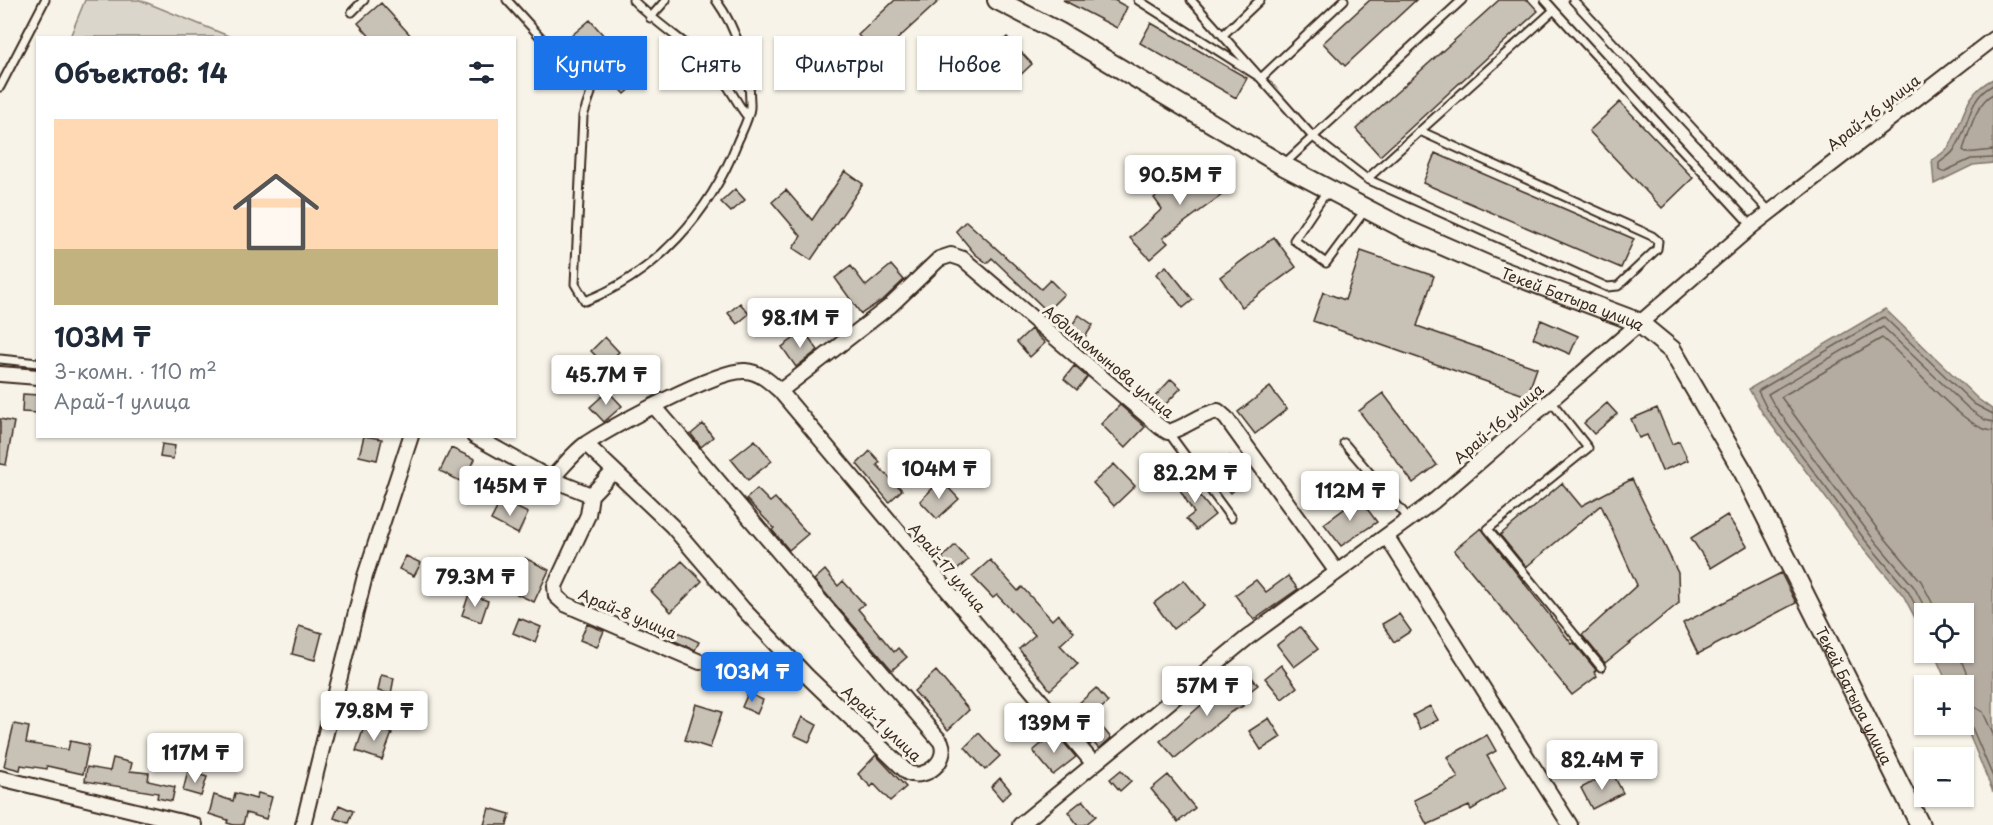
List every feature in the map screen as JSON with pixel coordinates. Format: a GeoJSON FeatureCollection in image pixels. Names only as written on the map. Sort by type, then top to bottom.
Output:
{"type":"FeatureCollection","features":[{"type":"Feature","properties":{"kind":"street","name":"Текей Батыра улица"},"geometry":{"type":"LineString","coordinates":[[997,0],[1059,32],[1282,165],[1407,230],[1492,267],[1638,322],[1672,350],[1744,473],[1920,825]]}},
{"type":"Feature","properties":{"kind":"street","name":"Арай-16 улица"},"geometry":{"type":"LineString","coordinates":[[1020,825],[1247,638],[1410,520],[1752,226],[1993,39]]}},
{"type":"Feature","properties":{"kind":"street","name":"Абдимомынова улица"},"geometry":{"type":"LineString","coordinates":[[780,391],[890,306],[939,259],[951,255],[963,259],[1168,432],[1208,412],[1218,411],[1226,417],[1337,572]]}},
{"type":"Feature","properties":{"kind":"street"},"geometry":{"type":"LineString","coordinates":[[551,478],[586,444],[654,406],[724,374],[746,371],[767,378],[780,391]]}},
{"type":"Feature","properties":{"kind":"street"},"geometry":{"type":"LineString","coordinates":[[0,374],[36,377]]}},
{"type":"Feature","properties":{"kind":"street","name":"Арай-17 улица"},"geometry":{"type":"LineString","coordinates":[[780,391],[1093,763]]}},
{"type":"Feature","properties":{"kind":"street","name":"Арай-1 улица"},"geometry":{"type":"LineString","coordinates":[[586,444],[672,526],[743,609],[807,676],[908,773],[916,776],[931,771],[942,756],[944,748],[941,742],[654,406]]}},
{"type":"Feature","properties":{"kind":"street"},"geometry":{"type":"LineString","coordinates":[[303,825],[365,576],[410,438]]}},
{"type":"Feature","properties":{"kind":"street"},"geometry":{"type":"LineString","coordinates":[[478,438],[551,478],[591,495],[614,471]]}},
{"type":"Feature","properties":{"kind":"street","name":"Арай-8 улица"},"geometry":{"type":"LineString","coordinates":[[591,495],[588,515],[555,586],[556,596],[565,604],[700,662]]}},
{"type":"Feature","properties":{"kind":"street"},"geometry":{"type":"LineString","coordinates":[[1387,537],[1570,825]]}},
{"type":"Feature","properties":{"kind":"street"},"geometry":{"type":"LineString","coordinates":[[0,778],[194,825]]}},
{"type":"Feature","properties":{"kind":"lane"},"geometry":{"type":"LineString","coordinates":[[0,87],[45,0]]}},
{"type":"Feature","properties":{"kind":"lane"},"geometry":{"type":"LineString","coordinates":[[352,12],[364,0]]}},
{"type":"Feature","properties":{"kind":"lane"},"geometry":{"type":"LineString","coordinates":[[507,0],[591,93],[583,116],[574,284],[585,301],[611,291],[662,256],[699,212],[731,157],[750,110],[745,63],[727,14],[716,0]]}},
{"type":"Feature","properties":{"kind":"lane"},"geometry":{"type":"LineString","coordinates":[[633,0],[650,18],[685,44],[722,77],[736,103],[747,116]]}},
{"type":"Feature","properties":{"kind":"lane"},"geometry":{"type":"LineString","coordinates":[[650,18],[666,0]]}},
{"type":"Feature","properties":{"kind":"lane"},"geometry":{"type":"LineString","coordinates":[[1138,0],[1261,78]]}},
{"type":"Feature","properties":{"kind":"lane"},"geometry":{"type":"LineString","coordinates":[[1146,0],[1154,9]]}},
{"type":"Feature","properties":{"kind":"lane"},"geometry":{"type":"LineString","coordinates":[[1191,0],[1313,137],[1367,179],[1607,287],[1618,286],[1658,249],[1658,241],[1652,236],[1420,131]]}},
{"type":"Feature","properties":{"kind":"lane"},"geometry":{"type":"LineString","coordinates":[[1223,35],[1260,0]]}},
{"type":"Feature","properties":{"kind":"lane"},"geometry":{"type":"LineString","coordinates":[[1261,78],[1344,0]]}},
{"type":"Feature","properties":{"kind":"lane"},"geometry":{"type":"LineString","coordinates":[[1282,165],[1462,0]]}},
{"type":"Feature","properties":{"kind":"lane"},"geometry":{"type":"LineString","coordinates":[[1545,0],[1752,226]]}},
{"type":"Feature","properties":{"kind":"lane"},"geometry":{"type":"LineString","coordinates":[[1574,0],[1771,213]]}},
{"type":"Feature","properties":{"kind":"lane"},"geometry":{"type":"LineString","coordinates":[[1367,179],[1554,10]]}},
{"type":"Feature","properties":{"kind":"lane"},"geometry":{"type":"LineString","coordinates":[[1329,189],[1294,240],[1326,262],[1366,208]]}},
{"type":"Feature","properties":{"kind":"lane"},"geometry":{"type":"LineString","coordinates":[[0,359],[36,363]]}},
{"type":"Feature","properties":{"kind":"lane"},"geometry":{"type":"LineString","coordinates":[[1550,400],[1588,448],[1488,529],[1601,667]]}},
{"type":"Feature","properties":{"kind":"lane"},"geometry":{"type":"LineString","coordinates":[[1168,432],[1231,518]]}},
{"type":"Feature","properties":{"kind":"lane"},"geometry":{"type":"LineString","coordinates":[[1344,443],[1410,520]]}},
{"type":"Feature","properties":{"kind":"shaded area"},"geometry":{"type":"Polygon","coordinates":[[[85,0],[140,0],[229,36],[70,36],[85,0]]]}},
{"type":"Feature","properties":{"kind":"water"},"geometry":{"type":"Polygon","coordinates":[[[1993,79],[1993,163],[1973,165],[1934,184],[1932,160],[1949,147],[1970,99],[1983,85],[1993,79]]]}},
{"type":"Feature","properties":{"kind":"water"},"geometry":{"type":"Polygon","coordinates":[[[1885,309],[1978,399],[1993,410],[1993,792],[1969,735],[1974,735],[1974,675],[1944,675],[1938,663],[1974,663],[1974,603],[1914,603],[1914,616],[1903,595],[1860,544],[1762,412],[1749,389],[1885,309]]]}},
{"type":"Feature","properties":{"kind":"building"},"geometry":{"type":"Polygon","coordinates":[[[895,0],[940,0],[901,36],[858,35],[895,0]]]}},
{"type":"Feature","properties":{"kind":"building"},"geometry":{"type":"Polygon","coordinates":[[[1063,0],[1114,0],[1127,7],[1117,28],[1063,0]]]}},
{"type":"Feature","properties":{"kind":"building"},"geometry":{"type":"Polygon","coordinates":[[[1370,0],[1416,0],[1345,66],[1323,43],[1370,0]]]}},
{"type":"Feature","properties":{"kind":"building"},"geometry":{"type":"Polygon","coordinates":[[[1499,0],[1528,0],[1538,11],[1380,156],[1356,129],[1499,0]]]}},
{"type":"Feature","properties":{"kind":"building"},"geometry":{"type":"Polygon","coordinates":[[[381,3],[411,36],[369,36],[358,23],[381,3]]]}},
{"type":"Feature","properties":{"kind":"building"},"geometry":{"type":"Polygon","coordinates":[[[590,20],[604,36],[571,36],[590,20]]]}},
{"type":"Feature","properties":{"kind":"building"},"geometry":{"type":"Polygon","coordinates":[[[1151,23],[1247,78],[1236,98],[1140,43],[1151,23]]]}},
{"type":"Feature","properties":{"kind":"building"},"geometry":{"type":"Polygon","coordinates":[[[1022,53],[1032,64],[1022,74],[1022,53]]]}},
{"type":"Feature","properties":{"kind":"building"},"geometry":{"type":"Polygon","coordinates":[[[1620,102],[1693,178],[1662,208],[1589,131],[1620,102]]]}},
{"type":"Feature","properties":{"kind":"building"},"geometry":{"type":"Polygon","coordinates":[[[1435,153],[1634,239],[1621,268],[1423,183],[1435,153]]]}},
{"type":"Feature","properties":{"kind":"building"},"geometry":{"type":"Polygon","coordinates":[[[1208,159],[1230,189],[1163,238],[1168,243],[1150,259],[1130,238],[1162,209],[1154,198],[1208,159]]]}},
{"type":"Feature","properties":{"kind":"building"},"geometry":{"type":"Polygon","coordinates":[[[845,171],[863,184],[811,260],[793,248],[801,236],[772,202],[786,190],[812,220],[845,171]]]}},
{"type":"Feature","properties":{"kind":"building"},"geometry":{"type":"Polygon","coordinates":[[[735,189],[745,200],[731,212],[721,202],[735,189]]]}},
{"type":"Feature","properties":{"kind":"building"},"geometry":{"type":"Polygon","coordinates":[[[966,221],[1041,289],[1050,280],[1064,294],[1047,311],[992,258],[987,263],[975,254],[956,231],[966,221]]]}},
{"type":"Feature","properties":{"kind":"building"},"geometry":{"type":"Polygon","coordinates":[[[1274,237],[1296,267],[1242,307],[1220,277],[1274,237]]]}},
{"type":"Feature","properties":{"kind":"building"},"geometry":{"type":"Polygon","coordinates":[[[1361,251],[1434,276],[1417,326],[1537,368],[1527,396],[1313,321],[1323,292],[1345,300],[1361,251]]]}},
{"type":"Feature","properties":{"kind":"building"},"geometry":{"type":"Polygon","coordinates":[[[891,265],[904,280],[884,299],[861,314],[835,278],[851,266],[866,286],[891,265]]]}},
{"type":"Feature","properties":{"kind":"building"},"geometry":{"type":"Polygon","coordinates":[[[1166,266],[1193,300],[1183,308],[1156,274],[1166,266]]]}},
{"type":"Feature","properties":{"kind":"building"},"geometry":{"type":"Polygon","coordinates":[[[740,303],[749,314],[737,324],[728,313],[740,303]]]}},
{"type":"Feature","properties":{"kind":"building"},"geometry":{"type":"Polygon","coordinates":[[[1079,315],[1093,325],[1083,340],[1069,329],[1079,315]]]}},
{"type":"Feature","properties":{"kind":"building"},"geometry":{"type":"Polygon","coordinates":[[[1541,320],[1578,336],[1570,354],[1533,338],[1541,320]]]}},
{"type":"Feature","properties":{"kind":"building"},"geometry":{"type":"Polygon","coordinates":[[[1031,329],[1045,343],[1030,357],[1017,342],[1031,329]]]}},
{"type":"Feature","properties":{"kind":"building"},"geometry":{"type":"Polygon","coordinates":[[[804,331],[818,350],[796,367],[782,347],[804,331]]]}},
{"type":"Feature","properties":{"kind":"building"},"geometry":{"type":"Polygon","coordinates":[[[605,337],[619,352],[605,365],[591,351],[605,337]]]}},
{"type":"Feature","properties":{"kind":"building"},"geometry":{"type":"Polygon","coordinates":[[[1074,366],[1087,377],[1077,390],[1064,379],[1074,366]]]}},
{"type":"Feature","properties":{"kind":"building"},"geometry":{"type":"Polygon","coordinates":[[[1171,379],[1181,388],[1162,408],[1152,400],[1171,379]]]}},
{"type":"Feature","properties":{"kind":"building"},"geometry":{"type":"Polygon","coordinates":[[[1270,387],[1287,409],[1255,434],[1238,412],[1270,387]]]}},
{"type":"Feature","properties":{"kind":"building"},"geometry":{"type":"Polygon","coordinates":[[[608,391],[622,406],[604,422],[590,407],[608,391]]]}},
{"type":"Feature","properties":{"kind":"building"},"geometry":{"type":"Polygon","coordinates":[[[1383,393],[1437,465],[1413,483],[1359,411],[1383,393]]]}},
{"type":"Feature","properties":{"kind":"building"},"geometry":{"type":"Polygon","coordinates":[[[23,394],[36,395],[36,413],[22,412],[23,394]]]}},
{"type":"Feature","properties":{"kind":"building"},"geometry":{"type":"Polygon","coordinates":[[[1607,403],[1617,414],[1594,434],[1584,423],[1607,403]]]}},
{"type":"Feature","properties":{"kind":"building"},"geometry":{"type":"Polygon","coordinates":[[[1120,405],[1145,427],[1125,448],[1101,424],[1120,405]]]}},
{"type":"Feature","properties":{"kind":"building"},"geometry":{"type":"Polygon","coordinates":[[[1657,408],[1672,444],[1679,441],[1688,460],[1662,471],[1647,435],[1639,438],[1631,419],[1657,408]]]}},
{"type":"Feature","properties":{"kind":"building"},"geometry":{"type":"Polygon","coordinates":[[[0,419],[14,422],[6,465],[0,464],[0,419]]]}},
{"type":"Feature","properties":{"kind":"building"},"geometry":{"type":"Polygon","coordinates":[[[703,424],[713,437],[701,447],[691,434],[703,424]]]}},
{"type":"Feature","properties":{"kind":"building"},"geometry":{"type":"Polygon","coordinates":[[[364,438],[382,439],[377,460],[359,456],[364,438]]]}},
{"type":"Feature","properties":{"kind":"building"},"geometry":{"type":"Polygon","coordinates":[[[755,440],[772,461],[748,480],[731,459],[755,440]]]}},
{"type":"Feature","properties":{"kind":"building"},"geometry":{"type":"Polygon","coordinates":[[[162,444],[175,446],[173,459],[160,457],[162,444]]]}},
{"type":"Feature","properties":{"kind":"building"},"geometry":{"type":"Polygon","coordinates":[[[451,448],[475,459],[464,483],[440,471],[451,448]]]}},
{"type":"Feature","properties":{"kind":"building"},"geometry":{"type":"Polygon","coordinates":[[[870,451],[880,462],[877,465],[902,490],[889,502],[857,464],[870,451]]]}},
{"type":"Feature","properties":{"kind":"building"},"geometry":{"type":"Polygon","coordinates":[[[1230,456],[1248,477],[1231,493],[1213,472],[1230,456]]]}},
{"type":"Feature","properties":{"kind":"building"},"geometry":{"type":"Polygon","coordinates":[[[1114,464],[1135,486],[1114,506],[1093,483],[1114,464]]]}},
{"type":"Feature","properties":{"kind":"building"},"geometry":{"type":"Polygon","coordinates":[[[1191,477],[1201,494],[1199,495],[1215,515],[1196,530],[1186,519],[1194,513],[1177,485],[1191,477]]]}},
{"type":"Feature","properties":{"kind":"building"},"geometry":{"type":"Polygon","coordinates":[[[1632,479],[1678,573],[1679,603],[1605,663],[1582,635],[1637,585],[1601,505],[1526,567],[1500,535],[1562,483],[1581,506],[1632,479]]]}},
{"type":"Feature","properties":{"kind":"building"},"geometry":{"type":"Polygon","coordinates":[[[941,480],[959,499],[937,519],[920,501],[941,480]]]}},
{"type":"Feature","properties":{"kind":"building"},"geometry":{"type":"Polygon","coordinates":[[[757,489],[770,502],[775,498],[808,534],[789,550],[772,530],[774,528],[746,499],[757,489]]]}},
{"type":"Feature","properties":{"kind":"building"},"geometry":{"type":"Polygon","coordinates":[[[1359,498],[1377,522],[1341,546],[1324,524],[1359,498]]]}},
{"type":"Feature","properties":{"kind":"building"},"geometry":{"type":"Polygon","coordinates":[[[501,500],[528,513],[518,534],[491,520],[501,500]]]}},
{"type":"Feature","properties":{"kind":"building"},"geometry":{"type":"Polygon","coordinates":[[[1727,515],[1747,546],[1711,568],[1691,538],[1727,515]]]}},
{"type":"Feature","properties":{"kind":"building"},"geometry":{"type":"Polygon","coordinates":[[[1481,528],[1572,644],[1574,643],[1596,670],[1594,672],[1597,676],[1572,695],[1454,550],[1481,528]]]}},
{"type":"Feature","properties":{"kind":"building"},"geometry":{"type":"Polygon","coordinates":[[[955,545],[968,560],[955,572],[942,558],[955,545]]]}},
{"type":"Feature","properties":{"kind":"building"},"geometry":{"type":"Polygon","coordinates":[[[406,556],[421,563],[414,576],[399,569],[406,556]]]}},
{"type":"Feature","properties":{"kind":"building"},"geometry":{"type":"Polygon","coordinates":[[[525,558],[549,570],[534,602],[510,591],[525,558]]]}},
{"type":"Feature","properties":{"kind":"building"},"geometry":{"type":"Polygon","coordinates":[[[990,560],[1018,591],[1022,587],[1052,620],[1058,614],[1074,632],[1060,645],[1078,664],[1050,690],[1019,649],[1035,635],[997,595],[993,598],[972,576],[990,560]]]}},
{"type":"Feature","properties":{"kind":"building"},"geometry":{"type":"Polygon","coordinates":[[[682,561],[702,581],[671,612],[651,591],[682,561]]]}},
{"type":"Feature","properties":{"kind":"building"},"geometry":{"type":"Polygon","coordinates":[[[825,570],[838,586],[843,581],[864,604],[858,609],[894,652],[898,648],[907,657],[892,670],[814,580],[825,570]]]}},
{"type":"Feature","properties":{"kind":"building"},"geometry":{"type":"Polygon","coordinates":[[[1781,573],[1796,603],[1698,654],[1683,623],[1781,573]]]}},
{"type":"Feature","properties":{"kind":"building"},"geometry":{"type":"Polygon","coordinates":[[[1288,576],[1298,589],[1254,620],[1235,595],[1256,580],[1266,592],[1288,576]]]}},
{"type":"Feature","properties":{"kind":"building"},"geometry":{"type":"Polygon","coordinates":[[[1184,580],[1204,605],[1173,629],[1154,603],[1184,580]]]}},
{"type":"Feature","properties":{"kind":"building"},"geometry":{"type":"Polygon","coordinates":[[[469,594],[488,601],[481,622],[462,615],[469,594]]]}},
{"type":"Feature","properties":{"kind":"building"},"geometry":{"type":"Polygon","coordinates":[[[1399,614],[1411,631],[1394,642],[1382,624],[1399,614]]]}},
{"type":"Feature","properties":{"kind":"building"},"geometry":{"type":"Polygon","coordinates":[[[519,618],[541,627],[535,642],[513,633],[519,618]]]}},
{"type":"Feature","properties":{"kind":"building"},"geometry":{"type":"Polygon","coordinates":[[[587,624],[604,631],[597,647],[580,640],[587,624]]]}},
{"type":"Feature","properties":{"kind":"building"},"geometry":{"type":"Polygon","coordinates":[[[299,626],[322,633],[315,660],[292,654],[299,626]]]}},
{"type":"Feature","properties":{"kind":"building"},"geometry":{"type":"Polygon","coordinates":[[[1300,627],[1318,649],[1294,667],[1277,645],[1300,627]]]}},
{"type":"Feature","properties":{"kind":"building"},"geometry":{"type":"Polygon","coordinates":[[[674,630],[699,642],[695,650],[670,639],[674,630]]]}},
{"type":"Feature","properties":{"kind":"building"},"geometry":{"type":"Polygon","coordinates":[[[1281,665],[1297,687],[1282,699],[1265,678],[1281,665]]]}},
{"type":"Feature","properties":{"kind":"building"},"geometry":{"type":"Polygon","coordinates":[[[936,671],[969,710],[948,730],[914,691],[936,671]]]}},
{"type":"Feature","properties":{"kind":"building"},"geometry":{"type":"Polygon","coordinates":[[[1249,674],[1258,685],[1239,700],[1243,706],[1231,712],[1175,758],[1160,741],[1199,707],[1228,686],[1230,689],[1249,674]]]}},
{"type":"Feature","properties":{"kind":"building"},"geometry":{"type":"Polygon","coordinates":[[[381,675],[394,678],[391,694],[378,691],[381,675]]]}},
{"type":"Feature","properties":{"kind":"building"},"geometry":{"type":"Polygon","coordinates":[[[1096,688],[1108,702],[1093,716],[1111,738],[1099,749],[1093,742],[1090,745],[1069,721],[1073,718],[1068,713],[1096,688]]]}},
{"type":"Feature","properties":{"kind":"building"},"geometry":{"type":"Polygon","coordinates":[[[748,693],[763,700],[757,714],[742,707],[748,693]]]}},
{"type":"Feature","properties":{"kind":"building"},"geometry":{"type":"Polygon","coordinates":[[[696,704],[722,712],[710,748],[685,740],[696,704]]]}},
{"type":"Feature","properties":{"kind":"building"},"geometry":{"type":"Polygon","coordinates":[[[1430,706],[1438,720],[1420,729],[1413,715],[1430,706]]]}},
{"type":"Feature","properties":{"kind":"building"},"geometry":{"type":"Polygon","coordinates":[[[802,717],[817,725],[809,742],[794,735],[802,717]]]}},
{"type":"Feature","properties":{"kind":"building"},"geometry":{"type":"Polygon","coordinates":[[[1269,718],[1281,737],[1261,750],[1249,731],[1269,718]]]}},
{"type":"Feature","properties":{"kind":"building"},"geometry":{"type":"Polygon","coordinates":[[[14,724],[29,727],[26,743],[68,750],[70,741],[89,745],[83,774],[47,766],[47,769],[21,765],[20,770],[4,766],[14,724]]]}},
{"type":"Feature","properties":{"kind":"building"},"geometry":{"type":"Polygon","coordinates":[[[365,724],[392,733],[382,760],[356,751],[365,724]]]}},
{"type":"Feature","properties":{"kind":"building"},"geometry":{"type":"Polygon","coordinates":[[[1055,732],[1076,757],[1053,775],[1033,751],[1055,732]]]}},
{"type":"Feature","properties":{"kind":"building"},"geometry":{"type":"Polygon","coordinates":[[[979,733],[1000,756],[985,770],[965,747],[979,733]]]}},
{"type":"Feature","properties":{"kind":"building"},"geometry":{"type":"Polygon","coordinates":[[[1487,735],[1496,751],[1487,756],[1506,788],[1471,810],[1469,806],[1427,825],[1414,800],[1458,778],[1447,757],[1487,735]]]}},
{"type":"Feature","properties":{"kind":"building"},"geometry":{"type":"Polygon","coordinates":[[[876,755],[906,787],[890,801],[874,784],[871,787],[858,774],[876,755]]]}},
{"type":"Feature","properties":{"kind":"building"},"geometry":{"type":"Polygon","coordinates":[[[113,758],[132,763],[130,771],[149,773],[148,781],[175,787],[172,801],[157,798],[158,793],[85,781],[87,767],[110,771],[113,758]]]}},
{"type":"Feature","properties":{"kind":"building"},"geometry":{"type":"Polygon","coordinates":[[[1121,770],[1131,781],[1120,791],[1110,779],[1121,770]]]}},
{"type":"Feature","properties":{"kind":"building"},"geometry":{"type":"Polygon","coordinates":[[[188,771],[207,777],[201,796],[183,791],[188,771]]]}},
{"type":"Feature","properties":{"kind":"building"},"geometry":{"type":"Polygon","coordinates":[[[1612,772],[1623,793],[1592,809],[1581,788],[1612,772]]]}},
{"type":"Feature","properties":{"kind":"building"},"geometry":{"type":"Polygon","coordinates":[[[1168,775],[1195,808],[1178,822],[1151,789],[1168,775]]]}},
{"type":"Feature","properties":{"kind":"building"},"geometry":{"type":"Polygon","coordinates":[[[1000,778],[1011,791],[1002,800],[991,787],[1000,778]]]}},
{"type":"Feature","properties":{"kind":"building"},"geometry":{"type":"Polygon","coordinates":[[[235,793],[256,799],[258,793],[272,797],[266,819],[246,813],[243,825],[234,825],[227,823],[228,820],[209,814],[214,795],[233,801],[235,793]]]}},
{"type":"Feature","properties":{"kind":"building"},"geometry":{"type":"Polygon","coordinates":[[[1083,800],[1096,816],[1085,825],[1078,825],[1068,812],[1083,800]]]}},
{"type":"Feature","properties":{"kind":"building"},"geometry":{"type":"Polygon","coordinates":[[[339,805],[353,811],[348,823],[334,818],[339,805]]]}},
{"type":"Feature","properties":{"kind":"building"},"geometry":{"type":"Polygon","coordinates":[[[489,808],[510,814],[507,825],[484,825],[489,808]]]}}]}
